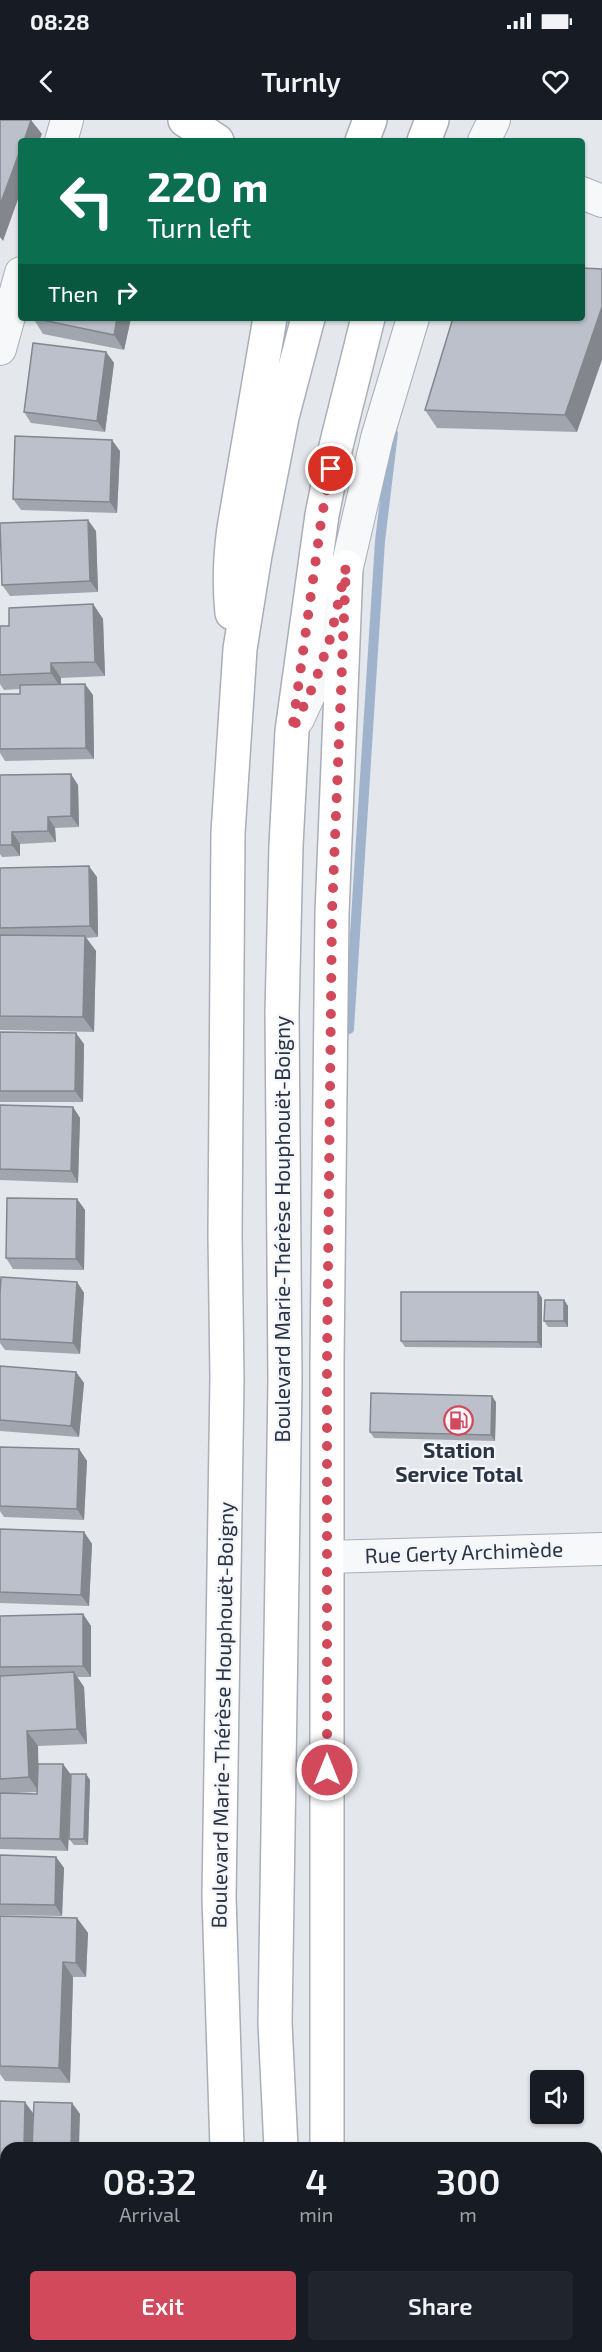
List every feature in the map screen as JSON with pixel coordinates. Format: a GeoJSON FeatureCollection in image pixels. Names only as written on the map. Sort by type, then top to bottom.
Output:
{"type":"FeatureCollection","features":[{"type":"Feature","properties":{"kind":"main road"},"geometry":{"type":"LineString","coordinates":[[185,120],[212,138]]}},
{"type":"Feature","properties":{"kind":"main road"},"geometry":{"type":"LineString","coordinates":[[363,138],[370,120]]}},
{"type":"Feature","properties":{"kind":"main road"},"geometry":{"type":"LineString","coordinates":[[425,138],[432,120]]}},
{"type":"Feature","properties":{"kind":"main road"},"geometry":{"type":"LineString","coordinates":[[240,649],[230,591],[230,560],[270,321]]}},
{"type":"Feature","properties":{"kind":"main road","name":"Boulevard Marie-Thérèse Houphouët-Boigny"},"geometry":{"type":"LineString","coordinates":[[226,2142],[219,1897],[227,1378],[225,1103],[228,833],[240,649],[255,555],[282,417],[307,321]]}},
{"type":"Feature","properties":{"kind":"main road","name":"Boulevard Marie-Thérèse Houphouët-Boigny"},"geometry":{"type":"LineString","coordinates":[[281,2142],[275,2023],[285,1381],[282,1013],[286,846],[292,731],[322,515],[336,446],[367,321]]}},
{"type":"Feature","properties":{"kind":"main road"},"geometry":{"type":"LineString","coordinates":[[327,2142],[327,1557],[332,913],[346,567]]}},
{"type":"Feature","properties":{"kind":"street"},"geometry":{"type":"LineString","coordinates":[[62,138],[67,120]]}},
{"type":"Feature","properties":{"kind":"street"},"geometry":{"type":"LineString","coordinates":[[485,138],[494,120]]}},
{"type":"Feature","properties":{"kind":"street"},"geometry":{"type":"LineString","coordinates":[[585,195],[602,201]]}},
{"type":"Feature","properties":{"kind":"street"},"geometry":{"type":"LineString","coordinates":[[0,349],[18,284]]}},
{"type":"Feature","properties":{"kind":"street"},"geometry":{"type":"LineString","coordinates":[[292,731],[315,682],[331,636],[377,438],[412,321]]}},
{"type":"Feature","properties":{"kind":"street","name":"Rue Gerty Archimède"},"geometry":{"type":"LineString","coordinates":[[327,1557],[602,1549]]}},
{"type":"Feature","properties":{"kind":"building"},"geometry":{"type":"Polygon","coordinates":[[[0,120],[31,120],[25,138],[18,138],[18,156],[0,205],[0,120]]]}},
{"type":"Feature","properties":{"kind":"building"},"geometry":{"type":"Polygon","coordinates":[[[585,268],[602,269],[602,307],[565,415],[425,410],[452,321],[585,321],[585,268]]]}},
{"type":"Feature","properties":{"kind":"building"},"geometry":{"type":"Polygon","coordinates":[[[47,321],[116,321],[114,335],[47,321]]]}},
{"type":"Feature","properties":{"kind":"building"},"geometry":{"type":"Polygon","coordinates":[[[33,343],[106,352],[97,421],[24,412],[33,343]]]}},
{"type":"Feature","properties":{"kind":"building"},"geometry":{"type":"Polygon","coordinates":[[[15,436],[112,440],[110,502],[13,499],[15,436]]]}},
{"type":"Feature","properties":{"kind":"building"},"geometry":{"type":"Polygon","coordinates":[[[88,520],[90,581],[2,585],[0,523],[88,520]]]}},
{"type":"Feature","properties":{"kind":"building"},"geometry":{"type":"Polygon","coordinates":[[[93,604],[95,662],[51,663],[51,673],[0,675],[0,626],[9,626],[9,608],[93,604]]]}},
{"type":"Feature","properties":{"kind":"building"},"geometry":{"type":"Polygon","coordinates":[[[85,684],[86,748],[0,749],[0,694],[20,694],[20,685],[85,684]]]}},
{"type":"Feature","properties":{"kind":"building"},"geometry":{"type":"Polygon","coordinates":[[[71,774],[71,816],[48,817],[48,831],[12,832],[12,845],[0,845],[0,775],[71,774]]]}},
{"type":"Feature","properties":{"kind":"building"},"geometry":{"type":"Polygon","coordinates":[[[89,866],[90,926],[0,928],[0,868],[89,866]]]}},
{"type":"Feature","properties":{"kind":"building"},"geometry":{"type":"Polygon","coordinates":[[[0,935],[85,936],[83,1017],[0,1016],[0,935]]]}},
{"type":"Feature","properties":{"kind":"building"},"geometry":{"type":"Polygon","coordinates":[[[0,1032],[76,1033],[75,1091],[0,1091],[0,1032]]]}},
{"type":"Feature","properties":{"kind":"building"},"geometry":{"type":"Polygon","coordinates":[[[0,1105],[73,1107],[71,1171],[0,1169],[0,1105]]]}},
{"type":"Feature","properties":{"kind":"building"},"geometry":{"type":"Polygon","coordinates":[[[7,1198],[77,1199],[76,1259],[6,1258],[7,1198]]]}},
{"type":"Feature","properties":{"kind":"building"},"geometry":{"type":"Polygon","coordinates":[[[1,1277],[77,1282],[73,1343],[0,1339],[1,1277]]]}},
{"type":"Feature","properties":{"kind":"building"},"geometry":{"type":"Polygon","coordinates":[[[401,1292],[538,1292],[538,1342],[401,1341],[401,1292]]]}},
{"type":"Feature","properties":{"kind":"building"},"geometry":{"type":"Polygon","coordinates":[[[545,1300],[564,1300],[564,1321],[544,1321],[545,1300]]]}},
{"type":"Feature","properties":{"kind":"building"},"geometry":{"type":"Polygon","coordinates":[[[0,1366],[76,1372],[71,1426],[0,1420],[0,1366]]]}},
{"type":"Feature","properties":{"kind":"building"},"geometry":{"type":"Polygon","coordinates":[[[371,1393],[492,1396],[491,1435],[370,1432],[371,1393]]]}},
{"type":"Feature","properties":{"kind":"building"},"geometry":{"type":"Polygon","coordinates":[[[0,1447],[79,1449],[77,1509],[0,1506],[0,1447]]]}},
{"type":"Feature","properties":{"kind":"building"},"geometry":{"type":"Polygon","coordinates":[[[0,1529],[84,1532],[81,1595],[0,1592],[0,1529]]]}},
{"type":"Feature","properties":{"kind":"building"},"geometry":{"type":"Polygon","coordinates":[[[83,1614],[83,1666],[0,1667],[0,1616],[83,1614]]]}},
{"type":"Feature","properties":{"kind":"building"},"geometry":{"type":"Polygon","coordinates":[[[74,1672],[77,1729],[27,1731],[29,1777],[0,1779],[0,1676],[74,1672]]]}},
{"type":"Feature","properties":{"kind":"building"},"geometry":{"type":"Polygon","coordinates":[[[38,1764],[63,1764],[60,1839],[0,1838],[0,1793],[37,1794],[38,1764]]]}},
{"type":"Feature","properties":{"kind":"building"},"geometry":{"type":"Polygon","coordinates":[[[71,1774],[86,1774],[84,1839],[69,1839],[71,1774]]]}},
{"type":"Feature","properties":{"kind":"building"},"geometry":{"type":"Polygon","coordinates":[[[0,1855],[56,1857],[55,1905],[0,1904],[0,1855]]]}},
{"type":"Feature","properties":{"kind":"building"},"geometry":{"type":"Polygon","coordinates":[[[0,1916],[77,1918],[76,1963],[63,1962],[59,2068],[0,2066],[0,1916]]]}},
{"type":"Feature","properties":{"kind":"building"},"geometry":{"type":"Polygon","coordinates":[[[0,2101],[25,2102],[24,2142],[0,2142],[0,2101]]]}},
{"type":"Feature","properties":{"kind":"building"},"geometry":{"type":"Polygon","coordinates":[[[34,2102],[72,2103],[71,2142],[32,2142],[34,2102]]]}},
{"type":"Feature","properties":{"kind":"waterway"},"geometry":{"type":"LineString","coordinates":[[349,1029],[380,541],[393,433]]}},
{"type":"Feature","properties":{"kind":"place","name":"Station Service Total"},"geometry":{"type":"Point","coordinates":[459,1420]}},
{"type":"Feature","properties":{"kind":"route"},"geometry":{"type":"LineString","coordinates":[[327,1770],[327,1361],[332,913],[346,567],[331,636],[315,682],[292,731],[322,515],[331,469]]}}]}
